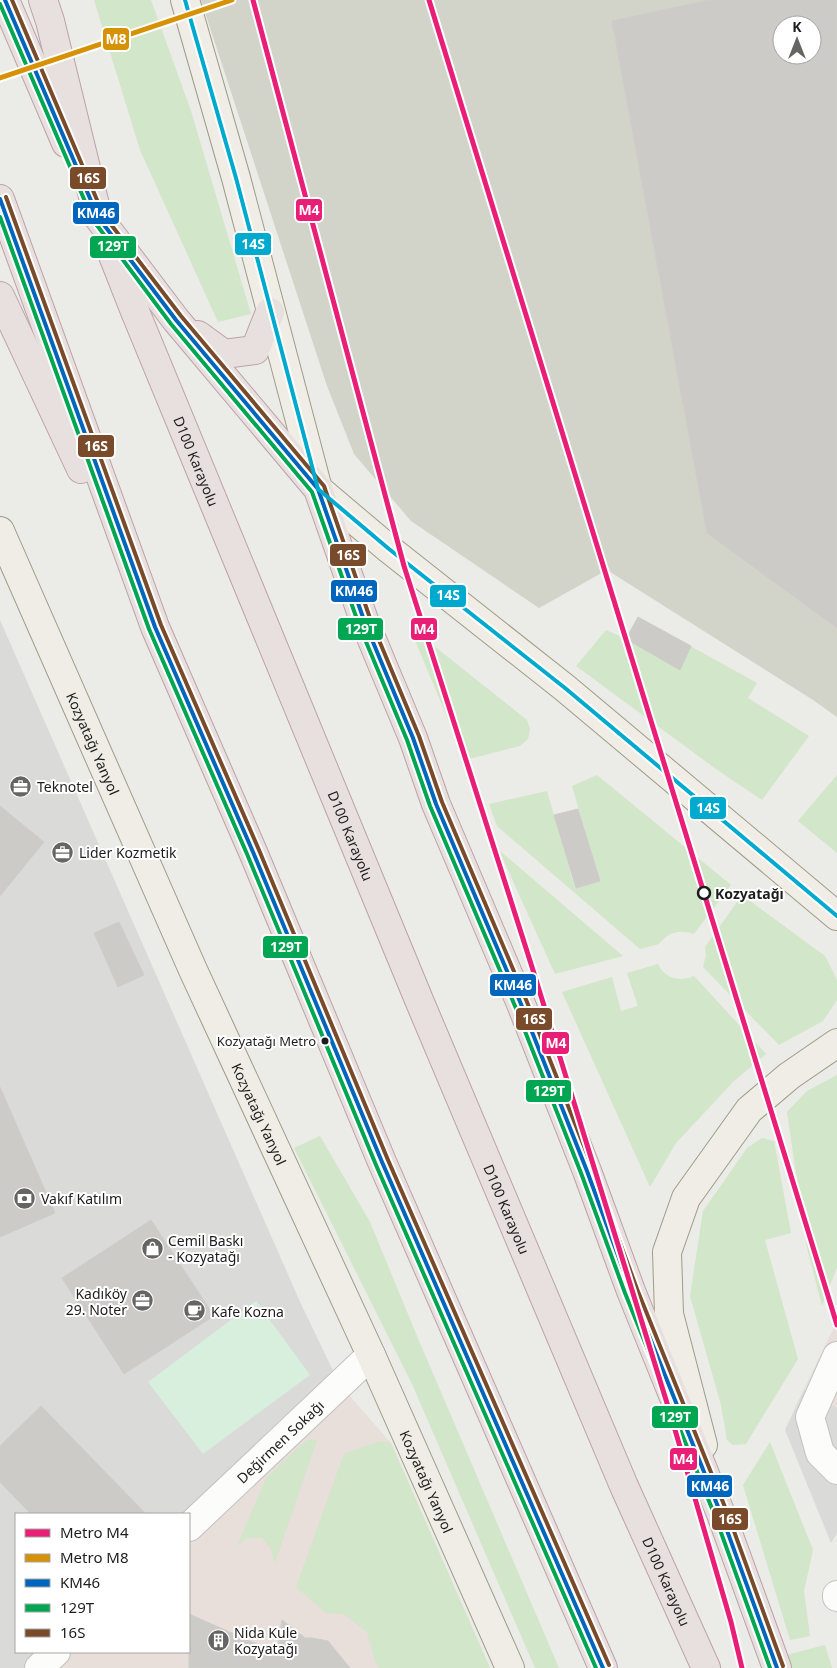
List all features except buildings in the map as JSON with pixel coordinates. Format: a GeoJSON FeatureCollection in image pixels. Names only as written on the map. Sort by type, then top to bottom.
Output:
{"type":"FeatureCollection","features":[{"type":"Feature","properties":{"kind":"highway","name":"D100 Karayolu"},"geometry":{"type":"LineString","coordinates":[[5,0],[98,217],[134,309],[415,991],[620,1477],[706,1668]]}},
{"type":"Feature","properties":{"kind":"highway"},"geometry":{"type":"LineString","coordinates":[[43,0],[50,21],[98,217],[176,320],[318,489],[366,623],[413,738],[436,804],[521,1004],[587,1171],[631,1292],[721,1514],[777,1668]]}},
{"type":"Feature","properties":{"kind":"highway"},"geometry":{"type":"LineString","coordinates":[[0,199],[155,627]]}},
{"type":"Feature","properties":{"kind":"highway"},"geometry":{"type":"LineString","coordinates":[[0,296],[155,627],[253,852],[382,1162],[603,1668]]}},
{"type":"Feature","properties":{"kind":"highway"},"geometry":{"type":"LineString","coordinates":[[176,320],[224,354],[255,350],[270,312]]}},
{"type":"Feature","properties":{"kind":"main road"},"geometry":{"type":"LineString","coordinates":[[185,0],[236,178],[318,489],[389,549],[565,688],[834,916]]}},
{"type":"Feature","properties":{"kind":"main road","name":"Kozyatağı Yanyol"},"geometry":{"type":"LineString","coordinates":[[0,531],[193,970],[370,1355],[510,1668]]}},
{"type":"Feature","properties":{"kind":"main road"},"geometry":{"type":"LineString","coordinates":[[721,1514],[669,1314],[667,1252],[686,1198],[750,1110],[789,1076],[837,1043]]}},
{"type":"Feature","properties":{"kind":"street","name":"Değirmen Sokağı"},"geometry":{"type":"LineString","coordinates":[[190,1526],[370,1355]]}},
{"type":"Feature","properties":{"kind":"street"},"geometry":{"type":"LineString","coordinates":[[837,1356],[810,1417],[820,1453],[837,1470]]}},
{"type":"Feature","properties":{"kind":"street"},"geometry":{"type":"LineString","coordinates":[[39,1668],[55,1653]]}},
{"type":"Feature","properties":{"kind":"shaded area"},"geometry":{"type":"Polygon","coordinates":[[[201,0],[837,0],[837,717],[607,570],[539,608],[411,521],[354,454],[327,386],[201,0]]]}},
{"type":"Feature","properties":{"kind":"shaded area"},"geometry":{"type":"Polygon","coordinates":[[[0,620],[301,1304],[340,1385],[190,1513],[15,1513],[15,1653],[62,1653],[46,1668],[0,1668],[0,620]]]}},
{"type":"Feature","properties":{"kind":"shaded area"},"geometry":{"type":"Polygon","coordinates":[[[837,1321],[837,1408],[804,1389],[837,1321]]]}},
{"type":"Feature","properties":{"kind":"shaded area"},"geometry":{"type":"Polygon","coordinates":[[[340,1385],[391,1443],[490,1668],[46,1668],[62,1653],[190,1653],[190,1530],[340,1385]]]}},
{"type":"Feature","properties":{"kind":"shaded area"},"geometry":{"type":"Polygon","coordinates":[[[804,1389],[837,1408],[837,1533],[831,1543],[785,1430],[804,1389]]]}},
{"type":"Feature","properties":{"kind":"green space"},"geometry":{"type":"Polygon","coordinates":[[[94,0],[151,0],[191,111],[251,314],[218,322],[140,150],[94,0]]]}},
{"type":"Feature","properties":{"kind":"green space"},"geometry":{"type":"Polygon","coordinates":[[[638,617],[757,683],[748,698],[809,736],[762,800],[716,769],[576,666],[606,630],[626,639],[638,617]]]}},
{"type":"Feature","properties":{"kind":"green space"},"geometry":{"type":"Polygon","coordinates":[[[409,626],[527,720],[530,729],[528,739],[520,746],[465,760],[409,626]]]}},
{"type":"Feature","properties":{"kind":"green space"},"geometry":{"type":"Polygon","coordinates":[[[597,775],[731,885],[694,934],[679,932],[670,934],[659,944],[640,949],[497,826],[489,804],[547,791],[575,888],[600,881],[572,786],[597,775]]]}},
{"type":"Feature","properties":{"kind":"green space"},"geometry":{"type":"Polygon","coordinates":[[[837,775],[837,853],[798,821],[837,775]]]}},
{"type":"Feature","properties":{"kind":"green space"},"geometry":{"type":"Polygon","coordinates":[[[499,850],[623,956],[555,974],[499,850]]]}},
{"type":"Feature","properties":{"kind":"green space"},"geometry":{"type":"Polygon","coordinates":[[[742,895],[825,956],[837,980],[837,1000],[823,1021],[779,1045],[703,967],[706,955],[705,947],[742,895]]]}},
{"type":"Feature","properties":{"kind":"green space"},"geometry":{"type":"Polygon","coordinates":[[[658,964],[665,973],[673,978],[683,979],[694,976],[766,1054],[734,1081],[676,1143],[650,1187],[562,992],[612,977],[621,1011],[638,1006],[627,973],[658,964]]]}},
{"type":"Feature","properties":{"kind":"green space"},"geometry":{"type":"Polygon","coordinates":[[[837,1075],[837,1267],[822,1306],[807,1248],[787,1112],[807,1091],[837,1075]]]}},
{"type":"Feature","properties":{"kind":"green space"},"geometry":{"type":"Polygon","coordinates":[[[320,1136],[370,1222],[559,1668],[535,1668],[412,1384],[294,1148],[320,1136]]]}},
{"type":"Feature","properties":{"kind":"green space"},"geometry":{"type":"Polygon","coordinates":[[[762,1138],[774,1141],[791,1233],[765,1240],[798,1359],[746,1444],[733,1445],[727,1440],[721,1405],[690,1296],[703,1211],[747,1148],[762,1138]]]}},
{"type":"Feature","properties":{"kind":"green space"},"geometry":{"type":"Polygon","coordinates":[[[256,1301],[310,1375],[203,1454],[148,1382],[256,1301]]]}},
{"type":"Feature","properties":{"kind":"green space"},"geometry":{"type":"Polygon","coordinates":[[[308,1439],[317,1440],[275,1563],[271,1549],[262,1538],[247,1538],[237,1546],[266,1478],[308,1439]]]}},
{"type":"Feature","properties":{"kind":"green space"},"geometry":{"type":"Polygon","coordinates":[[[380,1441],[391,1443],[490,1668],[379,1668],[375,1661],[367,1632],[344,1614],[326,1613],[296,1587],[344,1454],[380,1441]]]}},
{"type":"Feature","properties":{"kind":"green space"},"geometry":{"type":"Polygon","coordinates":[[[770,1442],[813,1550],[804,1591],[810,1636],[790,1640],[743,1485],[770,1442]]]}},
{"type":"Feature","properties":{"kind":"green space"},"geometry":{"type":"Polygon","coordinates":[[[825,1645],[832,1668],[791,1668],[786,1655],[825,1645]]]}},
{"type":"Feature","properties":{"kind":"metro line","name":"M8"},"geometry":{"type":"LineString","coordinates":[[0,78],[232,0]]}},
{"type":"Feature","properties":{"kind":"metro line","name":"M4"},"geometry":{"type":"LineString","coordinates":[[253,0],[404,566],[532,967],[671,1416],[731,1622],[742,1668]]}},
{"type":"Feature","properties":{"kind":"metro line","name":"M4"},"geometry":{"type":"LineString","coordinates":[[429,0],[837,1325]]}},
{"type":"Feature","properties":{"kind":"transit line","name":"KM46"},"geometry":{"type":"LineString","coordinates":[[5,0],[98,217],[176,320],[318,489],[365,623],[413,738],[436,804],[521,1004],[587,1171],[631,1291],[721,1514],[777,1668]]}},
{"type":"Feature","properties":{"kind":"transit line","name":"16S"},"geometry":{"type":"LineString","coordinates":[[12,0],[103,214],[181,316],[324,486],[371,621],[419,736],[442,802],[527,1002],[593,1169],[637,1289],[727,1512],[783,1666]]}},
{"type":"Feature","properties":{"kind":"transit line","name":"14S"},"geometry":{"type":"LineString","coordinates":[[185,0],[236,178],[318,489]]}},
{"type":"Feature","properties":{"kind":"transit line","name":"129T"},"geometry":{"type":"LineString","coordinates":[[0,4],[93,220],[171,324],[312,492],[359,625],[407,740],[430,806],[515,1006],[581,1173],[625,1293],[715,1516],[770,1668]]}},
{"type":"Feature","properties":{"kind":"transit line","name":"16S"},"geometry":{"type":"LineString","coordinates":[[6,197],[161,625],[259,850],[388,1160],[609,1665]]}},
{"type":"Feature","properties":{"kind":"transit line","name":"KM46"},"geometry":{"type":"LineString","coordinates":[[0,199],[155,627],[253,852],[382,1162],[603,1668]]}},
{"type":"Feature","properties":{"kind":"transit line","name":"129T"},"geometry":{"type":"LineString","coordinates":[[0,217],[149,629],[247,854],[376,1165],[596,1668]]}},
{"type":"Feature","properties":{"kind":"transit line","name":"14S"},"geometry":{"type":"LineString","coordinates":[[318,489],[389,549],[565,688],[837,916]]}},
{"type":"Feature","properties":{"kind":"place","name":"Teknotel"},"geometry":{"type":"Point","coordinates":[21,786]}},
{"type":"Feature","properties":{"kind":"place","name":"Lider Kozmetik"},"geometry":{"type":"Point","coordinates":[63,852]}},
{"type":"Feature","properties":{"kind":"place","name":"Kozyatağı"},"geometry":{"type":"Point","coordinates":[704,893]}},
{"type":"Feature","properties":{"kind":"place","name":"Kozyatağı Metro"},"geometry":{"type":"Point","coordinates":[325,1041]}},
{"type":"Feature","properties":{"kind":"place","name":"Vakıf Katılım"},"geometry":{"type":"Point","coordinates":[25,1198]}},
{"type":"Feature","properties":{"kind":"place","name":"Cemil Baskı - Kozyatağı"},"geometry":{"type":"Point","coordinates":[152,1248]}},
{"type":"Feature","properties":{"kind":"place","name":"Kadıköy 29. Noter"},"geometry":{"type":"Point","coordinates":[143,1301]}},
{"type":"Feature","properties":{"kind":"place","name":"Kafe Kozna"},"geometry":{"type":"Point","coordinates":[195,1311]}},
{"type":"Feature","properties":{"kind":"place","name":"Nida Kule Kozyatağı"},"geometry":{"type":"Point","coordinates":[218,1640]}}]}
